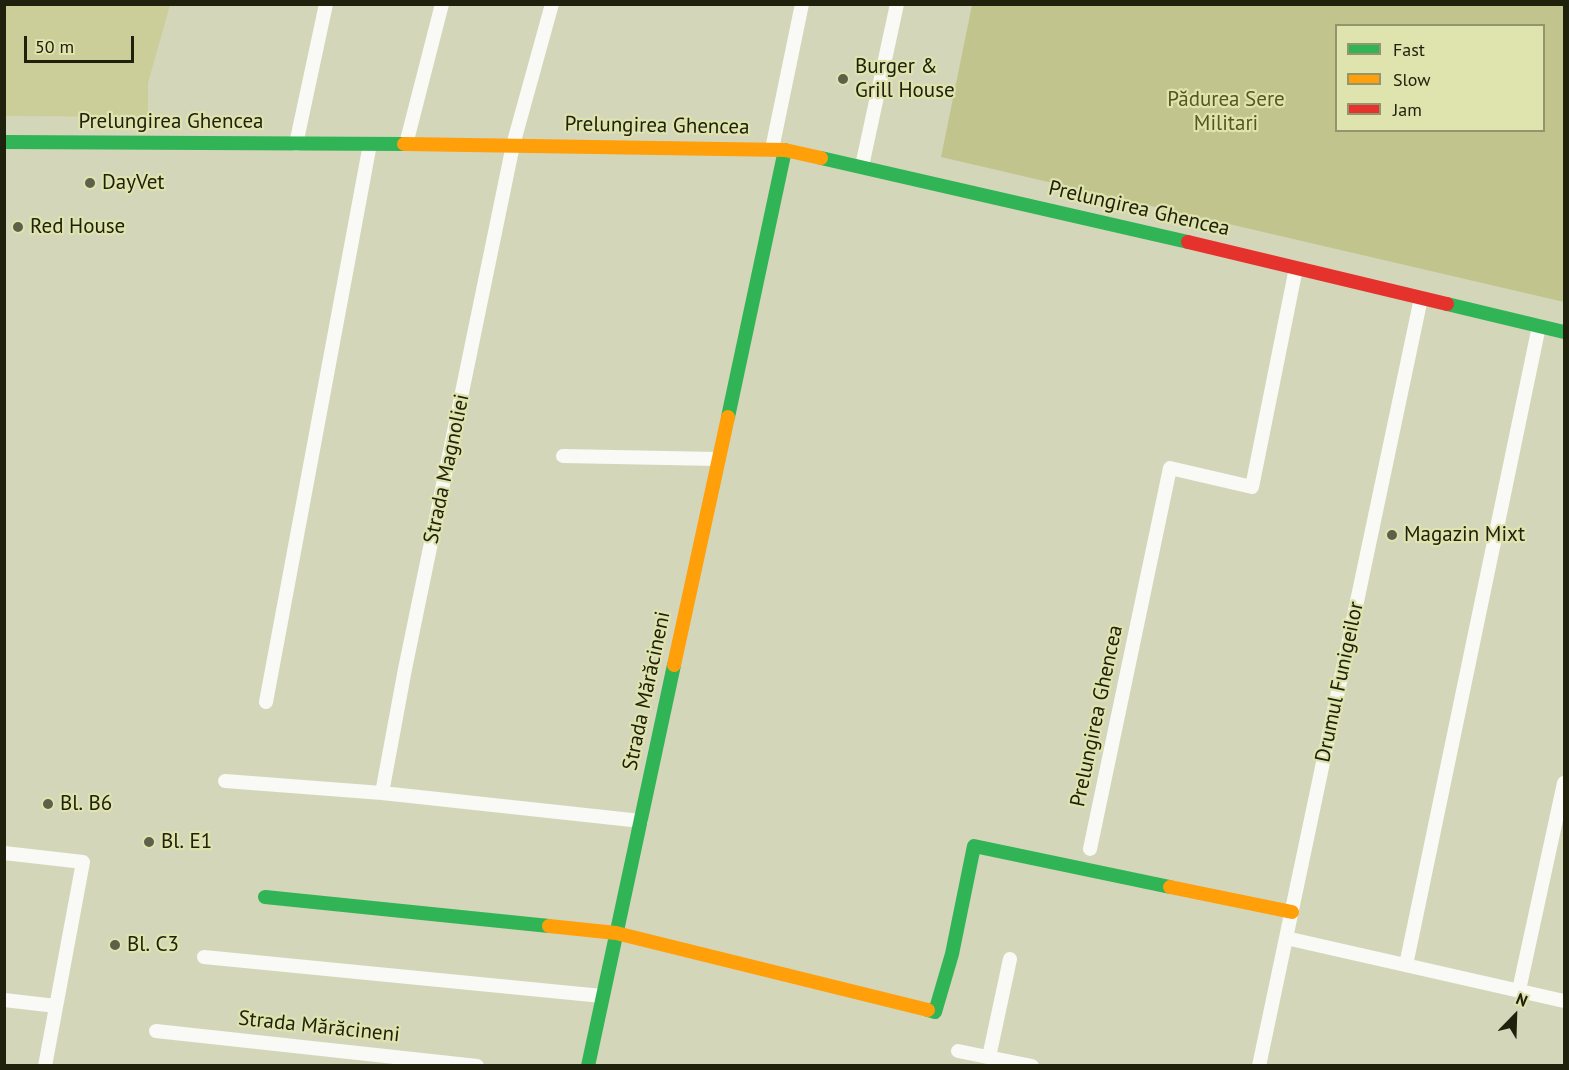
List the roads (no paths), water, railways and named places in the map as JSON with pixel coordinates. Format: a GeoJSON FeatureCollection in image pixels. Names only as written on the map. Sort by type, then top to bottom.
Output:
{"type":"FeatureCollection","features":[{"type":"Feature","properties":{"kind":"street"},"geometry":{"type":"LineString","coordinates":[[296,144],[326,4]]}},
{"type":"Feature","properties":{"kind":"street"},"geometry":{"type":"LineString","coordinates":[[406,144],[442,4]]}},
{"type":"Feature","properties":{"kind":"street","name":"Strada Magnoliei"},"geometry":{"type":"LineString","coordinates":[[382,793],[405,669],[513,145],[552,4]]}},
{"type":"Feature","properties":{"kind":"street"},"geometry":{"type":"LineString","coordinates":[[778,150],[802,4]]}},
{"type":"Feature","properties":{"kind":"street"},"geometry":{"type":"LineString","coordinates":[[862,166],[897,4]]}},
{"type":"Feature","properties":{"kind":"street","name":"Prelungirea Ghencea"},"geometry":{"type":"LineString","coordinates":[[4,142],[513,145],[778,150],[862,166],[1564,332]]}},
{"type":"Feature","properties":{"kind":"street"},"geometry":{"type":"LineString","coordinates":[[266,702],[370,144]]}},
{"type":"Feature","properties":{"kind":"street","name":"Strada Mărăcineni"},"geometry":{"type":"LineString","coordinates":[[588,1065],[718,459],[778,150]]}},
{"type":"Feature","properties":{"kind":"street","name":"Prelungirea Ghencea"},"geometry":{"type":"LineString","coordinates":[[1090,849],[1170,468],[1252,487],[1296,268]]}},
{"type":"Feature","properties":{"kind":"street","name":"Drumul Funigeilor"},"geometry":{"type":"LineString","coordinates":[[1259,1065],[1421,298]]}},
{"type":"Feature","properties":{"kind":"street"},"geometry":{"type":"LineString","coordinates":[[1406,965],[1539,326]]}},
{"type":"Feature","properties":{"kind":"street"},"geometry":{"type":"LineString","coordinates":[[563,456],[718,459]]}},
{"type":"Feature","properties":{"kind":"street"},"geometry":{"type":"LineString","coordinates":[[225,781],[382,793],[641,821]]}},
{"type":"Feature","properties":{"kind":"street"},"geometry":{"type":"LineString","coordinates":[[1519,990],[1564,783]]}},
{"type":"Feature","properties":{"kind":"street"},"geometry":{"type":"LineString","coordinates":[[265,897],[616,933],[935,1012],[952,954],[974,846],[1292,912]]}},
{"type":"Feature","properties":{"kind":"street"},"geometry":{"type":"LineString","coordinates":[[4,853],[83,862],[45,1065]]}},
{"type":"Feature","properties":{"kind":"street"},"geometry":{"type":"LineString","coordinates":[[1286,939],[1564,1001]]}},
{"type":"Feature","properties":{"kind":"street"},"geometry":{"type":"LineString","coordinates":[[204,957],[603,996]]}},
{"type":"Feature","properties":{"kind":"street"},"geometry":{"type":"LineString","coordinates":[[989,1057],[1010,958]]}},
{"type":"Feature","properties":{"kind":"street"},"geometry":{"type":"LineString","coordinates":[[4,1000],[57,1006]]}},
{"type":"Feature","properties":{"kind":"street","name":"Strada Mărăcineni"},"geometry":{"type":"LineString","coordinates":[[156,1031],[477,1065]]}},
{"type":"Feature","properties":{"kind":"street"},"geometry":{"type":"LineString","coordinates":[[958,1051],[1032,1065]]}},
{"type":"Feature","properties":{"kind":"place","name":"Burger & Grill House"},"geometry":{"type":"Point","coordinates":[843,79]}},
{"type":"Feature","properties":{"kind":"place","name":"DayVet"},"geometry":{"type":"Point","coordinates":[90,183]}},
{"type":"Feature","properties":{"kind":"place","name":"Red House"},"geometry":{"type":"Point","coordinates":[18,227]}},
{"type":"Feature","properties":{"kind":"place","name":"Magazin Mixt"},"geometry":{"type":"Point","coordinates":[1392,535]}},
{"type":"Feature","properties":{"kind":"place","name":"Bl. B6"},"geometry":{"type":"Point","coordinates":[48,804]}},
{"type":"Feature","properties":{"kind":"place","name":"Bl. E1"},"geometry":{"type":"Point","coordinates":[149,842]}},
{"type":"Feature","properties":{"kind":"place","name":"Bl. C3"},"geometry":{"type":"Point","coordinates":[115,945]}},
{"type":"Feature","properties":{"kind":"park label","name":"Pădurea Sere Militari"},"geometry":{"type":"Point","coordinates":[1226,112]}}]}
